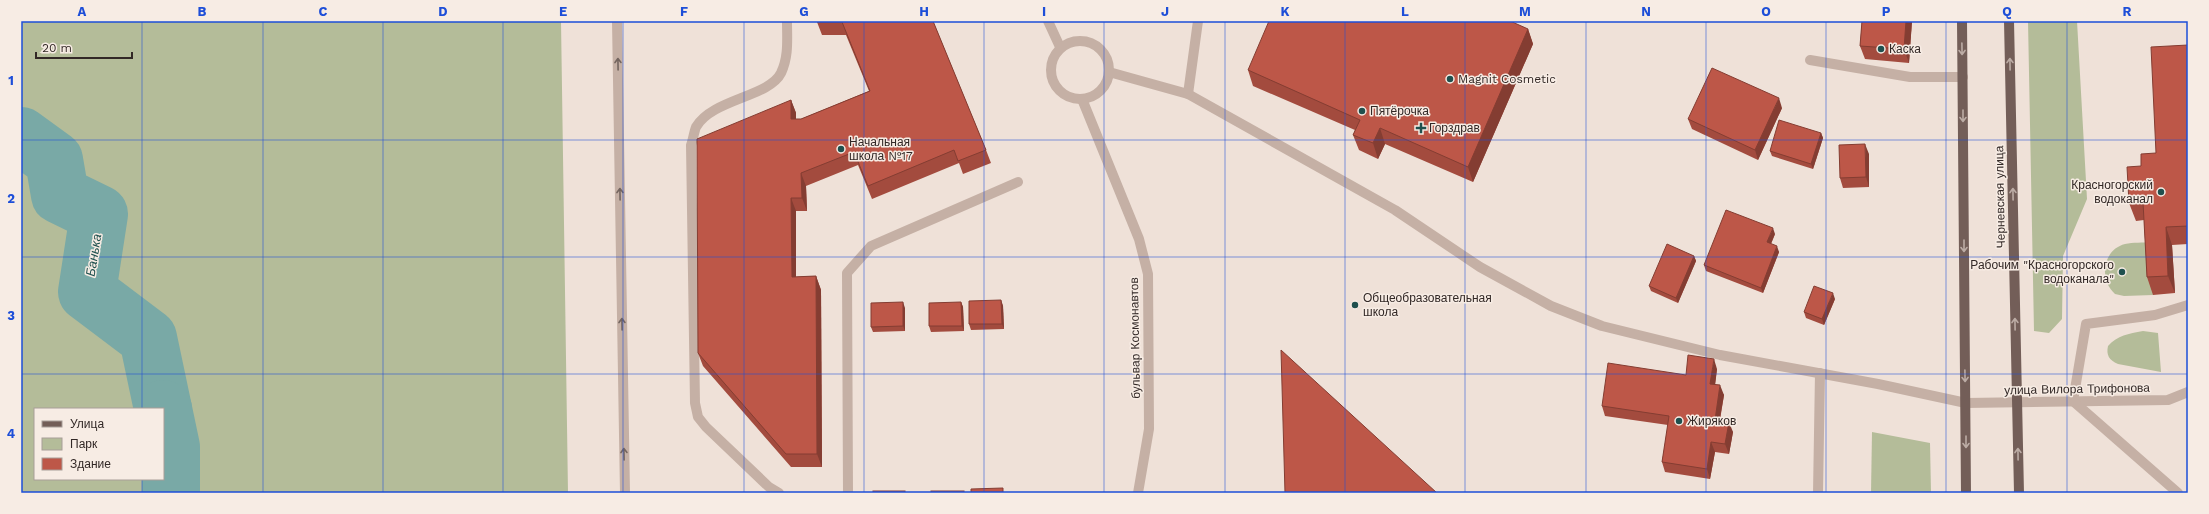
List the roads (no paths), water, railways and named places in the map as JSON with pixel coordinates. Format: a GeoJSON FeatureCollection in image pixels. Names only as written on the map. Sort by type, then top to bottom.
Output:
{"type":"FeatureCollection","features":[{"type":"Feature","properties":{"kind":"main road"},"geometry":{"type":"LineString","coordinates":[[1962,21],[1966,493]]}},
{"type":"Feature","properties":{"kind":"main road","name":"Черневская улица"},"geometry":{"type":"LineString","coordinates":[[2009,21],[2019,493]]}},
{"type":"Feature","properties":{"kind":"street"},"geometry":{"type":"LineString","coordinates":[[617,21],[625,493]]}},
{"type":"Feature","properties":{"kind":"street"},"geometry":{"type":"LineString","coordinates":[[778,493],[769,487],[706,428],[698,417],[696,410],[691,145],[696,127],[710,113],[769,85],[780,74],[787,53],[787,21]]}},
{"type":"Feature","properties":{"kind":"street"},"geometry":{"type":"LineString","coordinates":[[1048,21],[1060,47]]}},
{"type":"Feature","properties":{"kind":"street"},"geometry":{"type":"LineString","coordinates":[[1188,94],[1198,21]]}},
{"type":"Feature","properties":{"kind":"street"},"geometry":{"type":"LineString","coordinates":[[1082,40],[1093,43],[1102,50],[1108,60],[1109,72],[1106,83],[1099,92],[1082,99],[1066,96],[1057,89],[1051,79],[1050,67],[1053,56],[1060,47],[1070,41],[1082,40]]}},
{"type":"Feature","properties":{"kind":"street"},"geometry":{"type":"LineString","coordinates":[[1810,60],[1910,77],[1962,77]]}},
{"type":"Feature","properties":{"kind":"street","name":"улица Вилора Трифонова"},"geometry":{"type":"LineString","coordinates":[[1109,72],[1188,94],[1395,210],[1480,267],[1551,306],[1609,328],[1720,355],[1820,373],[1966,404],[2168,400],[2188,392]]}},
{"type":"Feature","properties":{"kind":"street","name":"бульвар Космонавтов"},"geometry":{"type":"LineString","coordinates":[[1082,99],[1139,239],[1148,274],[1149,429],[1138,493]]}},
{"type":"Feature","properties":{"kind":"street"},"geometry":{"type":"LineString","coordinates":[[848,493],[847,273],[871,246],[1018,182]]}},
{"type":"Feature","properties":{"kind":"street"},"geometry":{"type":"LineString","coordinates":[[2178,493],[2073,401],[2086,324],[2155,315],[2188,305]]}},
{"type":"Feature","properties":{"kind":"street"},"geometry":{"type":"LineString","coordinates":[[1818,493],[1820,373]]}},
{"type":"Feature","properties":{"kind":"waterway","name":"Банька"},"geometry":{"type":"LineString","coordinates":[[21,136],[54,160],[60,195],[99,214],[87,292],[148,338],[163,408]]}},
{"type":"Feature","properties":{"kind":"waterway","name":"Банька"},"geometry":{"type":"LineString","coordinates":[[164,414],[171,447],[171,493]]}},
{"type":"Feature","properties":{"kind":"place","name":"Каска"},"geometry":{"type":"Point","coordinates":[1881,49]}},
{"type":"Feature","properties":{"kind":"place","name":"Magnit Cosmetic"},"geometry":{"type":"Point","coordinates":[1450,79]}},
{"type":"Feature","properties":{"kind":"place","name":"Пятёрочка"},"geometry":{"type":"Point","coordinates":[1362,111]}},
{"type":"Feature","properties":{"kind":"place","name":"Горздрав"},"geometry":{"type":"Point","coordinates":[1421,128]}},
{"type":"Feature","properties":{"kind":"place","name":"Начальная школа №17"},"geometry":{"type":"Point","coordinates":[841,149]}},
{"type":"Feature","properties":{"kind":"place","name":"Красногорский водоканал"},"geometry":{"type":"Point","coordinates":[2161,192]}},
{"type":"Feature","properties":{"kind":"place","name":"Рабочим \"Красногорского водоканала\""},"geometry":{"type":"Point","coordinates":[2122,272]}},
{"type":"Feature","properties":{"kind":"place","name":"Общеобразовательная школа"},"geometry":{"type":"Point","coordinates":[1355,305]}},
{"type":"Feature","properties":{"kind":"place","name":"Жиряков"},"geometry":{"type":"Point","coordinates":[1679,421]}}]}
